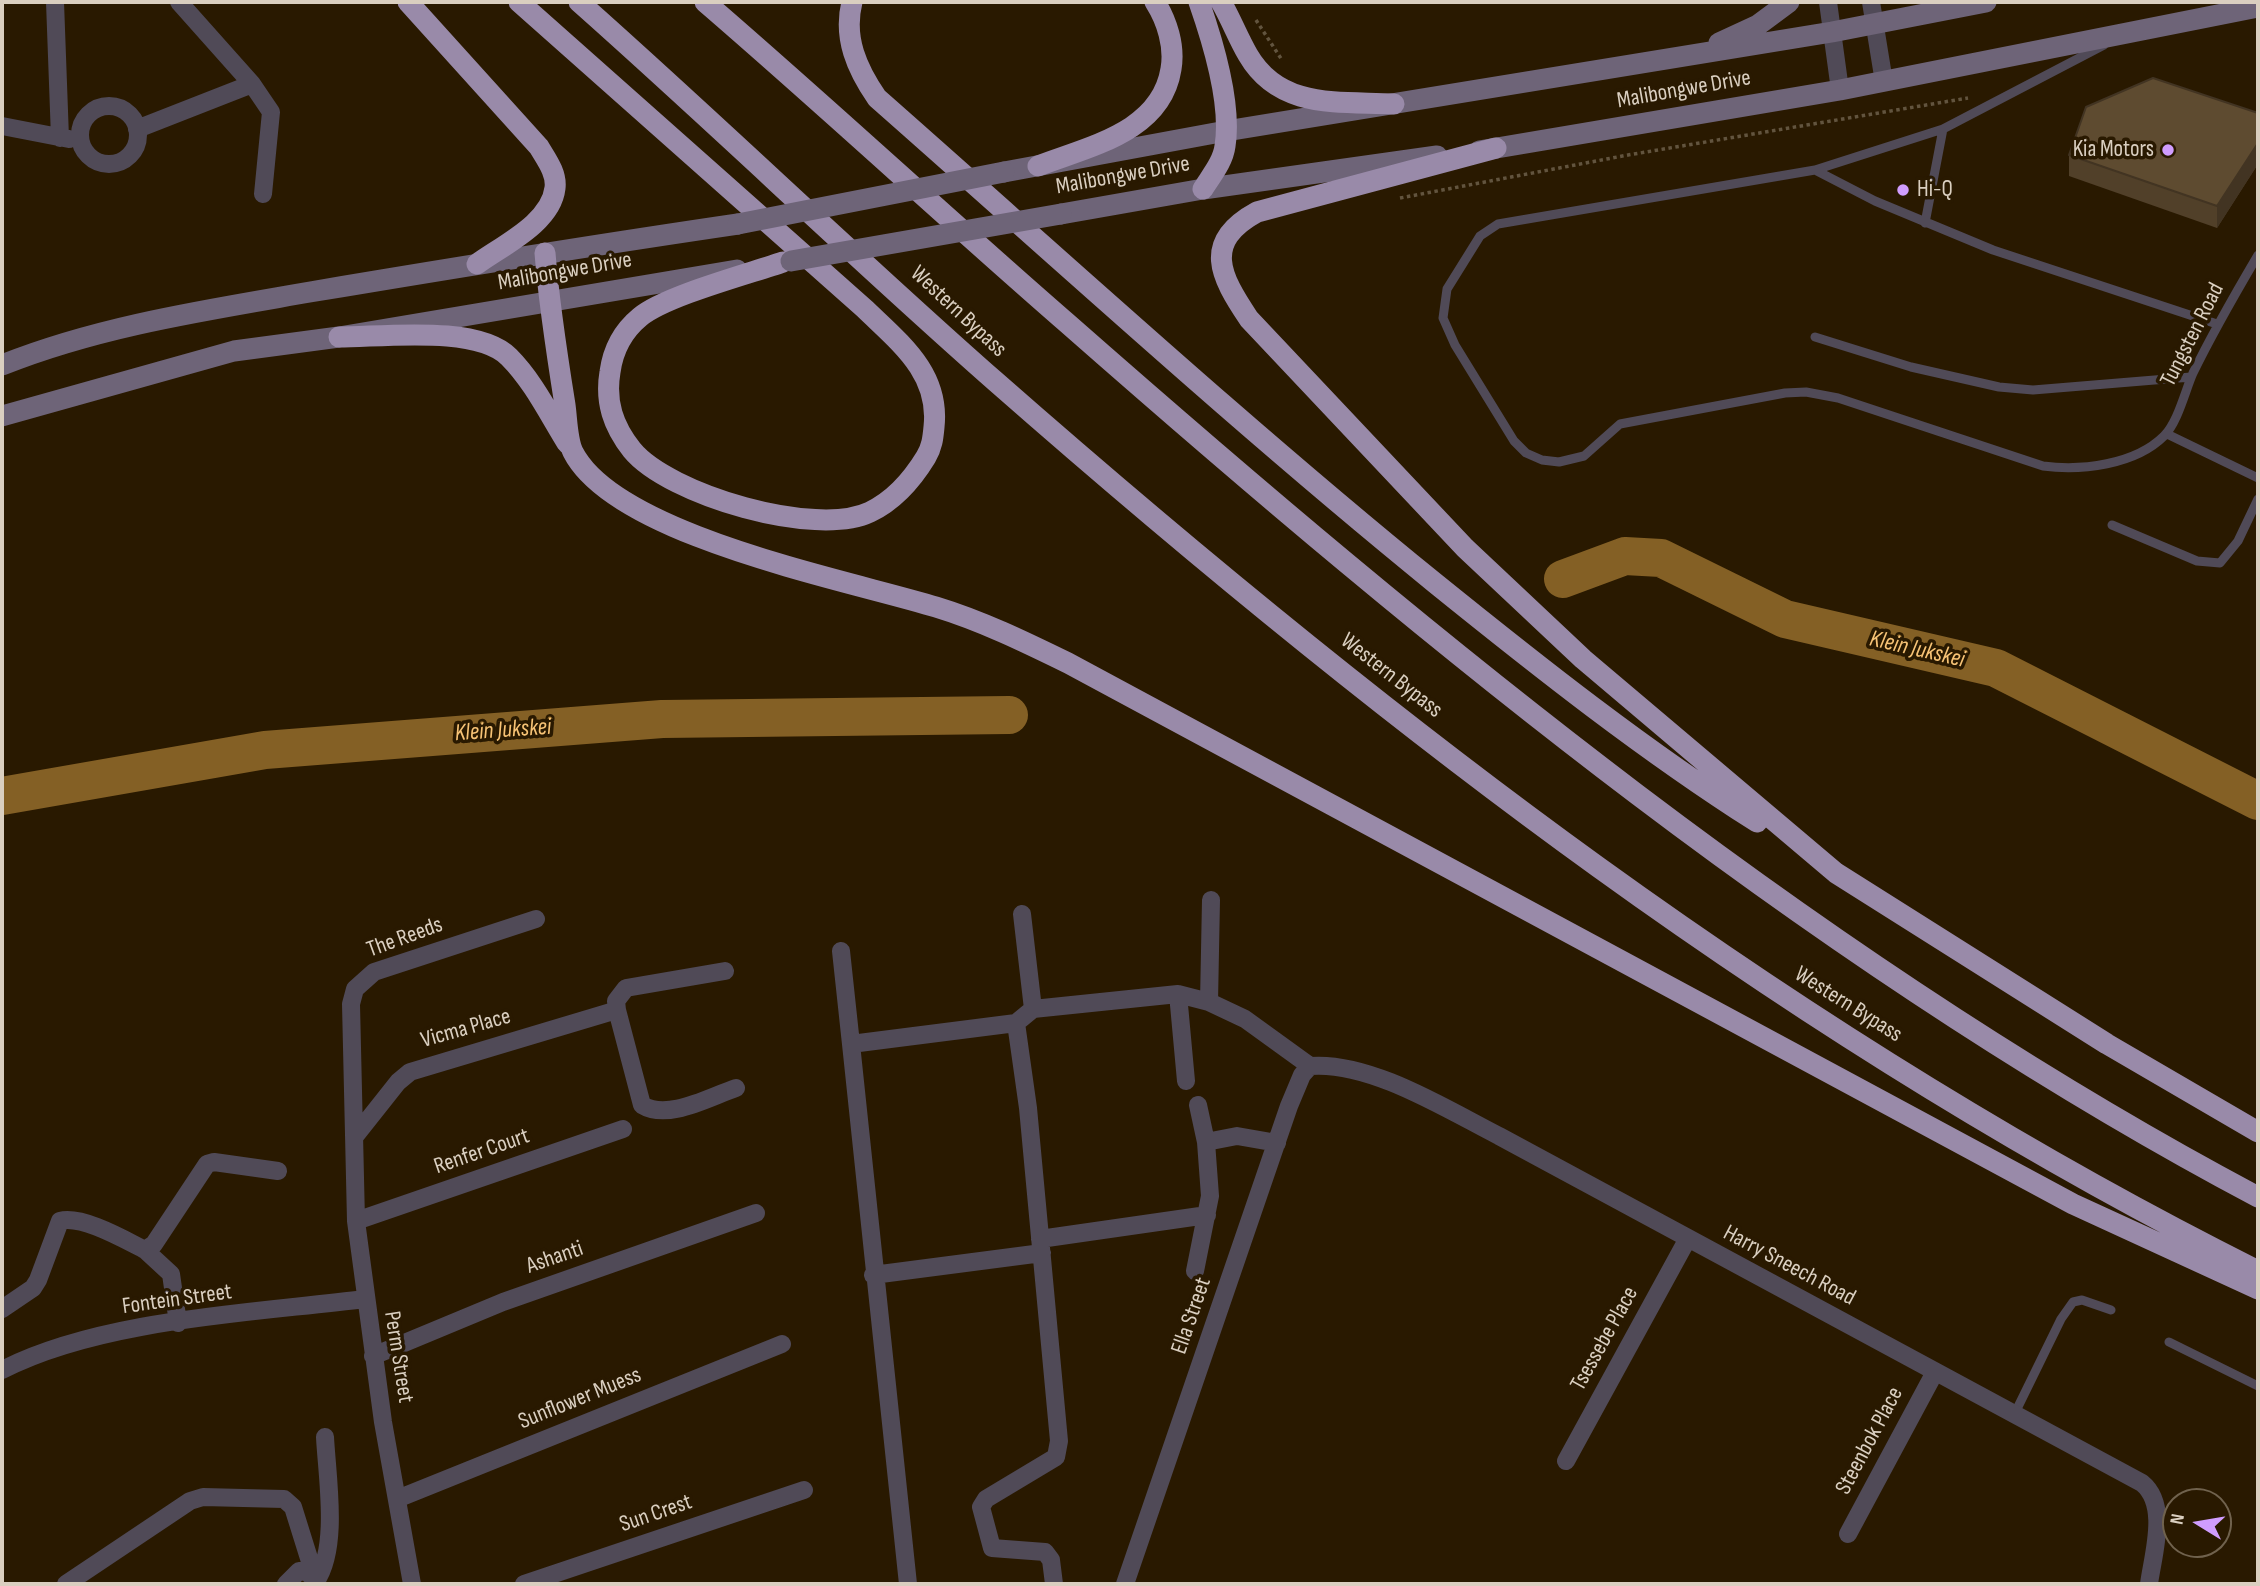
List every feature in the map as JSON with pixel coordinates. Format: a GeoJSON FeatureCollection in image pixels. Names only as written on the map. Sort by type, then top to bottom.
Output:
{"type":"FeatureCollection","features":[{"type":"Feature","properties":{"kind":"highway"},"geometry":{"type":"LineString","coordinates":[[408,2],[539,146],[553,172],[555,188],[537,221],[477,264]]}},
{"type":"Feature","properties":{"kind":"highway"},"geometry":{"type":"LineString","coordinates":[[519,2],[865,309],[917,360],[930,387],[936,412],[932,448],[916,475],[896,496],[868,513],[825,521],[792,519],[715,498],[665,474],[634,452],[613,421],[607,392],[612,356],[632,324],[642,315],[666,303],[787,261]]}},
{"type":"Feature","properties":{"kind":"highway","name":"Western Bypass"},"geometry":{"type":"LineString","coordinates":[[579,2],[994,380],[1247,595],[1532,821],[1815,1018],[2068,1170],[2258,1271]]}},
{"type":"Feature","properties":{"kind":"highway","name":"Western Bypass"},"geometry":{"type":"LineString","coordinates":[[705,2],[1079,334],[1298,523],[1608,772],[1882,970],[2139,1134],[2258,1197]]}},
{"type":"Feature","properties":{"kind":"highway"},"geometry":{"type":"LineString","coordinates":[[852,2],[850,36],[855,62],[877,98],[1321,490],[1527,658],[1705,789],[2108,1044],[2258,1132]]}},
{"type":"Feature","properties":{"kind":"highway"},"geometry":{"type":"LineString","coordinates":[[1038,166],[1128,129],[1159,104],[1169,84],[1173,57],[1168,29],[1155,2]]}},
{"type":"Feature","properties":{"kind":"highway"},"geometry":{"type":"LineString","coordinates":[[1199,2],[1213,47],[1226,115],[1220,162],[1203,189]]}},
{"type":"Feature","properties":{"kind":"highway"},"geometry":{"type":"LineString","coordinates":[[1221,2],[1248,56],[1262,74],[1283,92],[1321,100],[1394,104]]}},
{"type":"Feature","properties":{"kind":"highway"},"geometry":{"type":"LineString","coordinates":[[1496,148],[1257,212],[1236,223],[1227,236],[1220,268],[1227,287],[1249,319],[1465,548],[1583,659],[1836,873]]}},
{"type":"Feature","properties":{"kind":"highway"},"geometry":{"type":"LineString","coordinates":[[545,253],[548,302],[572,450]]}},
{"type":"Feature","properties":{"kind":"highway"},"geometry":{"type":"LineString","coordinates":[[340,337],[457,337],[492,345],[508,355],[572,450],[603,485],[642,512],[686,533],[938,608],[1000,630],[1068,663],[2061,1198],[2258,1289]]}},
{"type":"Feature","properties":{"kind":"main road"},"geometry":{"type":"LineString","coordinates":[[1699,53],[1758,25],[1789,2]]}},
{"type":"Feature","properties":{"kind":"main road","name":"Malibongwe Drive"},"geometry":{"type":"LineString","coordinates":[[2,365],[43,349],[212,309],[545,253],[738,224],[1226,131],[1875,25],[1986,2]]}},
{"type":"Feature","properties":{"kind":"main road","name":"Malibongwe Drive"},"geometry":{"type":"LineString","coordinates":[[2,416],[234,351],[340,337],[1203,189],[1496,148],[1840,90],[2258,7]]}},
{"type":"Feature","properties":{"kind":"street"},"geometry":{"type":"LineString","coordinates":[[55,2],[60,138]]}},
{"type":"Feature","properties":{"kind":"street"},"geometry":{"type":"LineString","coordinates":[[179,2],[252,84],[271,112],[263,194]]}},
{"type":"Feature","properties":{"kind":"street"},"geometry":{"type":"LineString","coordinates":[[1828,2],[1840,90]]}},
{"type":"Feature","properties":{"kind":"street"},"geometry":{"type":"LineString","coordinates":[[1871,2],[1884,82]]}},
{"type":"Feature","properties":{"kind":"street"},"geometry":{"type":"LineString","coordinates":[[137,129],[252,84]]}},
{"type":"Feature","properties":{"kind":"street"},"geometry":{"type":"LineString","coordinates":[[103,106],[115,106],[125,110],[137,129],[133,151],[114,164],[92,159],[80,140],[85,118],[103,106]]}},
{"type":"Feature","properties":{"kind":"street"},"geometry":{"type":"LineString","coordinates":[[2,127],[80,140]]}},
{"type":"Feature","properties":{"kind":"street"},"geometry":{"type":"LineString","coordinates":[[1209,1002],[1211,900]]}},
{"type":"Feature","properties":{"kind":"street"},"geometry":{"type":"LineString","coordinates":[[1021,914],[1033,1009]]}},
{"type":"Feature","properties":{"kind":"street","name":"The Reeds"},"geometry":{"type":"LineString","coordinates":[[355,1135],[351,1004],[355,989],[374,972],[536,919]]}},
{"type":"Feature","properties":{"kind":"street"},"geometry":{"type":"LineString","coordinates":[[841,951],[873,1275],[908,1584]]}},
{"type":"Feature","properties":{"kind":"street"},"geometry":{"type":"LineString","coordinates":[[725,971],[626,988],[617,1001],[617,1010],[642,1105],[659,1112],[736,1088]]}},
{"type":"Feature","properties":{"kind":"street"},"geometry":{"type":"LineString","coordinates":[[1178,993],[1186,1081]]}},
{"type":"Feature","properties":{"kind":"street"},"geometry":{"type":"LineString","coordinates":[[851,1044],[1016,1023],[1033,1009],[1178,993],[1209,1002],[1245,1018],[1310,1066]]}},
{"type":"Feature","properties":{"kind":"street","name":"Vicma Place"},"geometry":{"type":"LineString","coordinates":[[355,1135],[398,1082],[410,1072],[617,1010]]}},
{"type":"Feature","properties":{"kind":"street"},"geometry":{"type":"LineString","coordinates":[[1016,1023],[1028,1108],[1059,1451],[1056,1457],[985,1499],[981,1507],[992,1548],[1045,1552],[1051,1560],[1054,1584]]}},
{"type":"Feature","properties":{"kind":"street","name":"Harry Sneech Road"},"geometry":{"type":"LineString","coordinates":[[1310,1066],[1328,1065],[1351,1069],[1407,1091],[1499,1136],[2149,1488],[2155,1497],[2157,1528],[2149,1584]]}},
{"type":"Feature","properties":{"kind":"street","name":"Ella Street"},"geometry":{"type":"LineString","coordinates":[[1125,1584],[1277,1143],[1302,1075],[1310,1066]]}},
{"type":"Feature","properties":{"kind":"street"},"geometry":{"type":"LineString","coordinates":[[1195,1271],[1210,1196],[1206,1142],[1198,1105]]}},
{"type":"Feature","properties":{"kind":"street","name":"Renfer Court"},"geometry":{"type":"LineString","coordinates":[[356,1221],[623,1129]]}},
{"type":"Feature","properties":{"kind":"street","name":"Perm Street"},"geometry":{"type":"LineString","coordinates":[[355,1135],[356,1221],[365,1300],[412,1584]]}},
{"type":"Feature","properties":{"kind":"street"},"geometry":{"type":"LineString","coordinates":[[1206,1142],[1237,1136],[1277,1143]]}},
{"type":"Feature","properties":{"kind":"street"},"geometry":{"type":"LineString","coordinates":[[145,1250],[154,1244],[206,1164],[214,1162],[278,1171]]}},
{"type":"Feature","properties":{"kind":"street","name":"Ashanti"},"geometry":{"type":"LineString","coordinates":[[373,1356],[503,1302],[756,1213]]}},
{"type":"Feature","properties":{"kind":"street"},"geometry":{"type":"LineString","coordinates":[[873,1275],[1207,1215]]}},
{"type":"Feature","properties":{"kind":"street"},"geometry":{"type":"LineString","coordinates":[[2,1309],[33,1288],[60,1221],[70,1220],[108,1232],[145,1250],[171,1274],[178,1323]]}},
{"type":"Feature","properties":{"kind":"street","name":"Tsessebe Place"},"geometry":{"type":"LineString","coordinates":[[1566,1461],[1687,1240]]}},
{"type":"Feature","properties":{"kind":"street","name":"Fontein Street"},"geometry":{"type":"LineString","coordinates":[[2,1370],[28,1357],[83,1340],[178,1323],[365,1300]]}},
{"type":"Feature","properties":{"kind":"street","name":"Sunflower Muess"},"geometry":{"type":"LineString","coordinates":[[397,1499],[782,1344]]}},
{"type":"Feature","properties":{"kind":"street","name":"Steenbok Place"},"geometry":{"type":"LineString","coordinates":[[1848,1534],[1934,1372]]}},
{"type":"Feature","properties":{"kind":"street"},"geometry":{"type":"LineString","coordinates":[[317,1583],[324,1570],[329,1524],[325,1437]]}},
{"type":"Feature","properties":{"kind":"street","name":"Sun Crest"},"geometry":{"type":"LineString","coordinates":[[524,1584],[804,1490]]}},
{"type":"Feature","properties":{"kind":"street"},"geometry":{"type":"LineString","coordinates":[[66,1584],[190,1501],[203,1497],[285,1499],[293,1507],[317,1583]]}},
{"type":"Feature","properties":{"kind":"street"},"geometry":{"type":"LineString","coordinates":[[286,1584],[299,1571],[307,1572],[317,1583]]}},
{"type":"Feature","properties":{"kind":"lane"},"geometry":{"type":"LineString","coordinates":[[2126,33],[1943,129],[1815,170],[1498,224],[1480,236],[1447,289],[1443,318],[1455,345],[1514,440],[1526,453],[1542,460],[1559,462],[1584,456],[1620,424],[1785,393],[1806,392],[1838,398],[2043,466],[2067,469],[2086,467],[2147,450],[2166,434],[2258,478]]}},
{"type":"Feature","properties":{"kind":"lane"},"geometry":{"type":"LineString","coordinates":[[1926,223],[1943,129]]}},
{"type":"Feature","properties":{"kind":"lane"},"geometry":{"type":"LineString","coordinates":[[1815,170],[1926,223],[1993,250],[2217,324]]}},
{"type":"Feature","properties":{"kind":"lane","name":"Tungsten Road"},"geometry":{"type":"LineString","coordinates":[[2166,434],[2217,324],[2257,261]]}},
{"type":"Feature","properties":{"kind":"lane"},"geometry":{"type":"LineString","coordinates":[[1815,337],[1911,367],[1999,387],[2032,390],[2191,377]]}},
{"type":"Feature","properties":{"kind":"lane"},"geometry":{"type":"LineString","coordinates":[[2112,525],[2197,561],[2220,563],[2238,541],[2258,499]]}},
{"type":"Feature","properties":{"kind":"lane"},"geometry":{"type":"LineString","coordinates":[[2014,1415],[2061,1319],[2073,1302],[2082,1300],[2111,1310]]}},
{"type":"Feature","properties":{"kind":"lane"},"geometry":{"type":"LineString","coordinates":[[2169,1342],[2258,1386]]}},
{"type":"Feature","properties":{"kind":"path"},"geometry":{"type":"LineString","coordinates":[[1254,17],[1287,68]]}},
{"type":"Feature","properties":{"kind":"path"},"geometry":{"type":"LineString","coordinates":[[1392,199],[1628,155],[1981,96]]}},
{"type":"Feature","properties":{"kind":"building","name":"Kia Motors"},"geometry":{"type":"Polygon","coordinates":[[[2153,78],[2258,113],[2258,143],[2217,206],[2069,155],[2086,107],[2153,78]]]}},
{"type":"Feature","properties":{"kind":"waterway","name":"Klein Jukskei"},"geometry":{"type":"LineString","coordinates":[[1563,579],[1625,556],[1661,558],[1785,619],[1996,668],[2258,801]]}},
{"type":"Feature","properties":{"kind":"waterway","name":"Klein Jukskei"},"geometry":{"type":"LineString","coordinates":[[2,796],[265,750],[662,719],[1009,715]]}},
{"type":"Feature","properties":{"kind":"place","name":"Kia Motors"},"geometry":{"type":"Point","coordinates":[2168,150]}},
{"type":"Feature","properties":{"kind":"place","name":"Hi-Q"},"geometry":{"type":"Point","coordinates":[1903,190]}}]}
